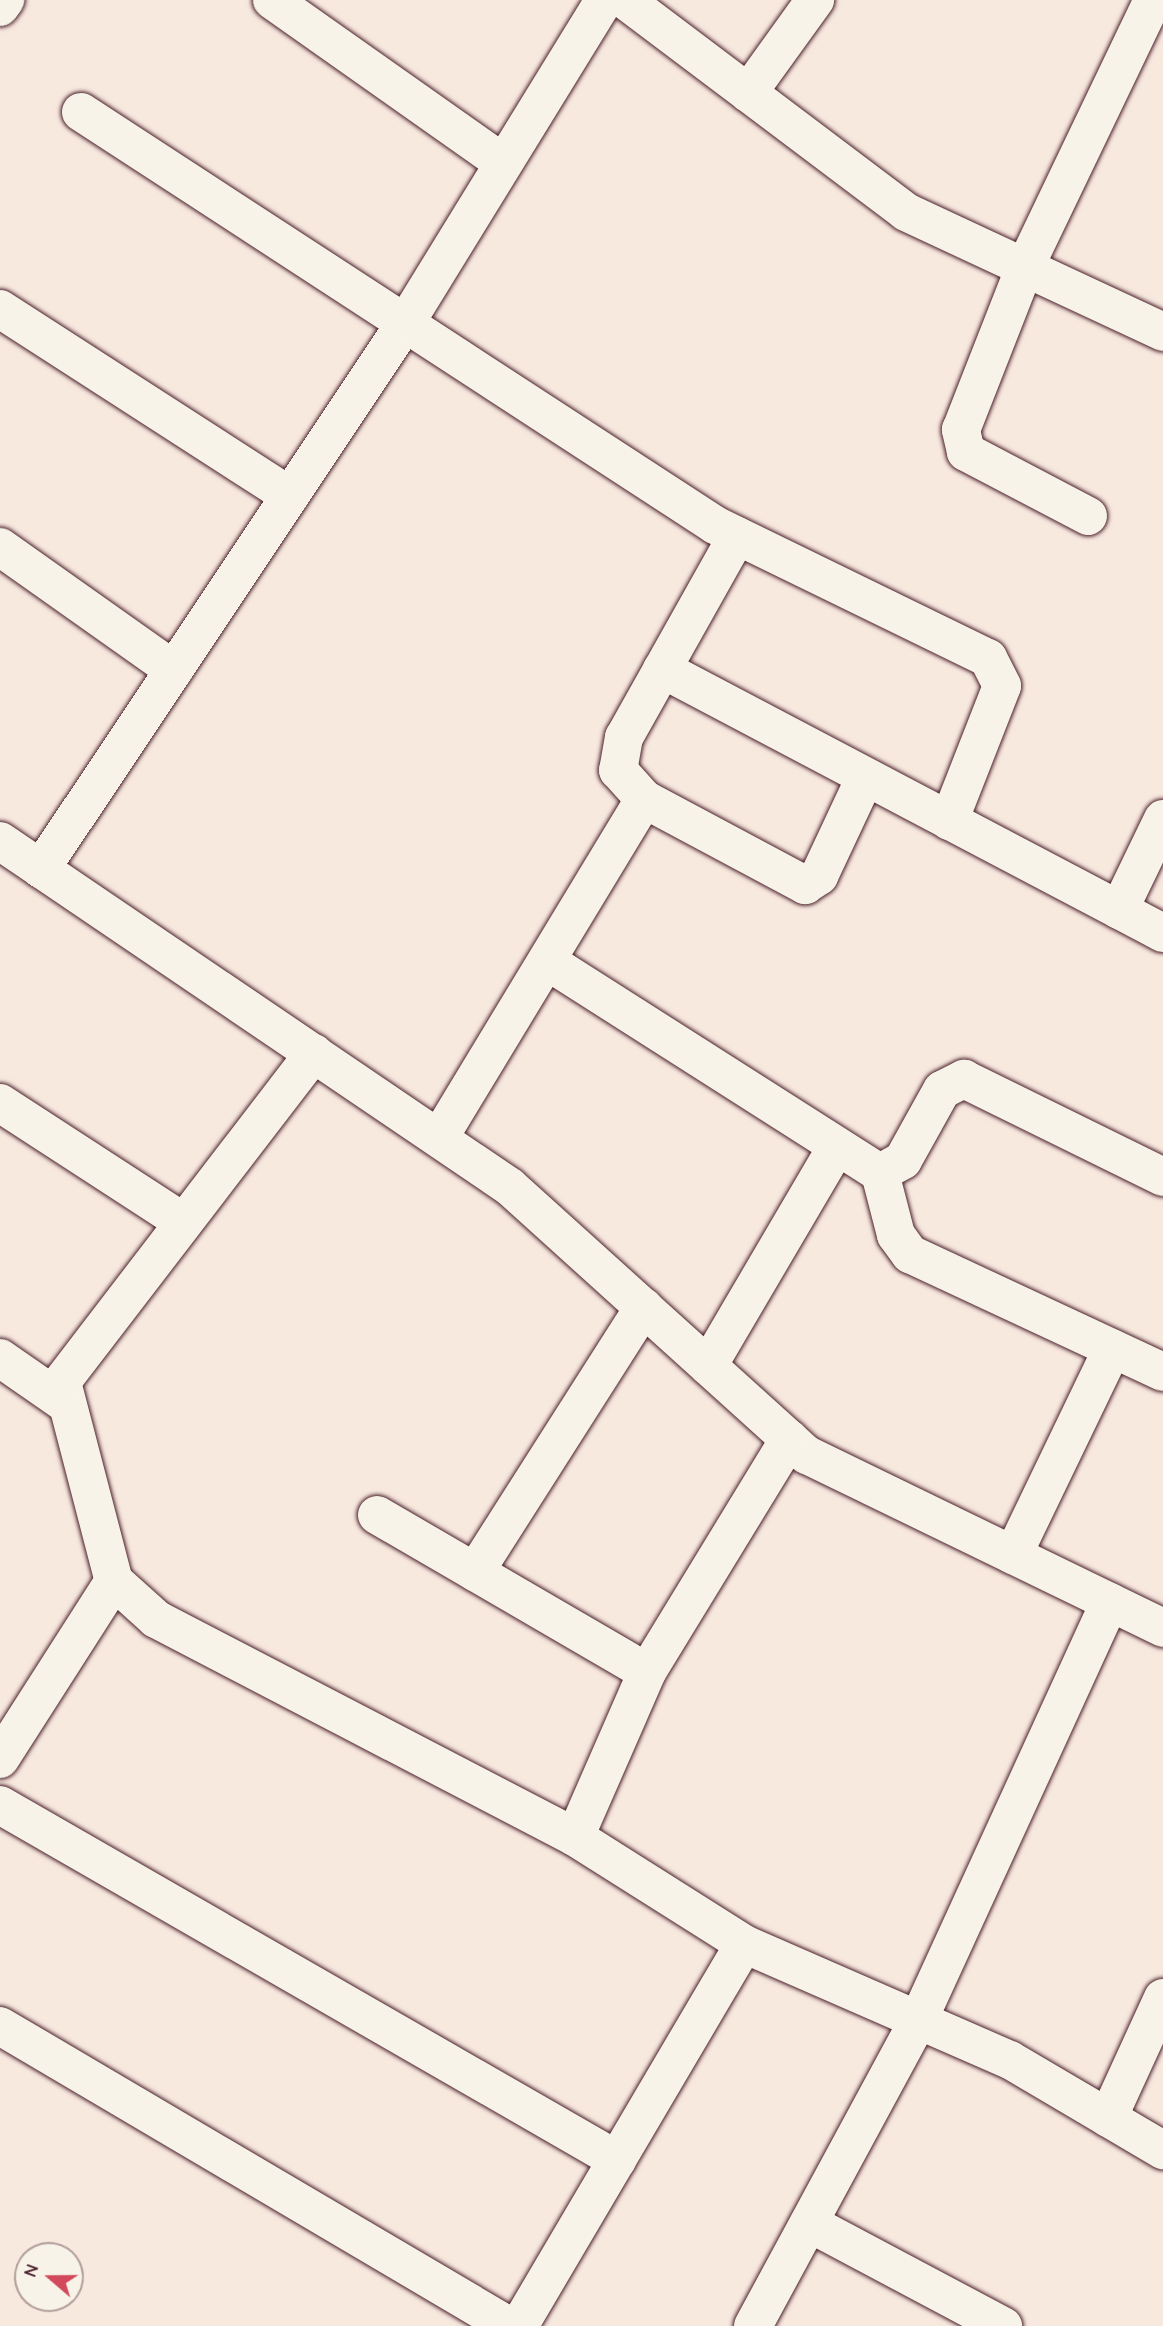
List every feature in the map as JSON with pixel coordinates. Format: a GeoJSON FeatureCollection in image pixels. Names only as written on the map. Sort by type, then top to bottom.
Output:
{"type":"FeatureCollection","features":[{"type":"Feature","properties":{"kind":"street"},"geometry":{"type":"LineString","coordinates":[[0,7],[5,0]]}},
{"type":"Feature","properties":{"kind":"street"},"geometry":{"type":"LineString","coordinates":[[272,0],[503,163]]}},
{"type":"Feature","properties":{"kind":"street"},"geometry":{"type":"LineString","coordinates":[[41,869],[403,327],[604,0]]}},
{"type":"Feature","properties":{"kind":"street"},"geometry":{"type":"LineString","coordinates":[[625,0],[906,212],[1163,332]]}},
{"type":"Feature","properties":{"kind":"street"},"geometry":{"type":"LineString","coordinates":[[748,93],[815,0]]}},
{"type":"Feature","properties":{"kind":"street"},"geometry":{"type":"LineString","coordinates":[[1088,516],[967,452],[961,442],[1025,267],[1153,0]]}},
{"type":"Feature","properties":{"kind":"street"},"geometry":{"type":"LineString","coordinates":[[81,112],[403,327],[737,536],[996,665],[1002,686],[949,821]]}},
{"type":"Feature","properties":{"kind":"street"},"geometry":{"type":"LineString","coordinates":[[0,309],[290,496]]}},
{"type":"Feature","properties":{"kind":"street"},"geometry":{"type":"LineString","coordinates":[[737,536],[618,752],[618,770],[644,799],[805,885],[819,876],[865,778]]}},
{"type":"Feature","properties":{"kind":"street"},"geometry":{"type":"LineString","coordinates":[[0,547],[174,670]]}},
{"type":"Feature","properties":{"kind":"street"},"geometry":{"type":"LineString","coordinates":[[662,669],[1163,933]]}},
{"type":"Feature","properties":{"kind":"street"},"geometry":{"type":"LineString","coordinates":[[439,1138],[644,799]]}},
{"type":"Feature","properties":{"kind":"street"},"geometry":{"type":"LineString","coordinates":[[1119,910],[1163,819]]}},
{"type":"Feature","properties":{"kind":"street"},"geometry":{"type":"LineString","coordinates":[[0,841],[510,1187],[807,1455],[1163,1628]]}},
{"type":"Feature","properties":{"kind":"street"},"geometry":{"type":"LineString","coordinates":[[547,961],[836,1148],[880,1173],[896,1235],[910,1254],[1163,1372]]}},
{"type":"Feature","properties":{"kind":"street"},"geometry":{"type":"LineString","coordinates":[[314,1053],[68,1368],[62,1401],[114,1581],[156,1619],[575,1837],[744,1944],[917,2023],[1010,2060],[1163,2150]]}},
{"type":"Feature","properties":{"kind":"street"},"geometry":{"type":"LineString","coordinates":[[880,1173],[903,1160],[942,1090],[964,1079],[1163,1177]]}},
{"type":"Feature","properties":{"kind":"street"},"geometry":{"type":"LineString","coordinates":[[0,1103],[183,1223]]}},
{"type":"Feature","properties":{"kind":"street"},"geometry":{"type":"LineString","coordinates":[[708,1366],[836,1148]]}},
{"type":"Feature","properties":{"kind":"street"},"geometry":{"type":"LineString","coordinates":[[475,1572],[644,1307]]}},
{"type":"Feature","properties":{"kind":"street"},"geometry":{"type":"LineString","coordinates":[[1013,1555],[1112,1349]]}},
{"type":"Feature","properties":{"kind":"street"},"geometry":{"type":"LineString","coordinates":[[0,1358],[62,1401]]}},
{"type":"Feature","properties":{"kind":"street"},"geometry":{"type":"LineString","coordinates":[[575,1837],[647,1672],[789,1438]]}},
{"type":"Feature","properties":{"kind":"street"},"geometry":{"type":"LineString","coordinates":[[377,1515],[647,1672]]}},
{"type":"Feature","properties":{"kind":"street"},"geometry":{"type":"LineString","coordinates":[[0,1759],[114,1581]]}},
{"type":"Feature","properties":{"kind":"street"},"geometry":{"type":"LineString","coordinates":[[753,2326],[917,2023],[1110,1602]]}},
{"type":"Feature","properties":{"kind":"street"},"geometry":{"type":"LineString","coordinates":[[0,1805],[617,2160]]}},
{"type":"Feature","properties":{"kind":"street"},"geometry":{"type":"LineString","coordinates":[[519,2326],[744,1944]]}},
{"type":"Feature","properties":{"kind":"street"},"geometry":{"type":"LineString","coordinates":[[1108,2118],[1163,1998]]}},
{"type":"Feature","properties":{"kind":"street"},"geometry":{"type":"LineString","coordinates":[[0,2026],[509,2326]]}},
{"type":"Feature","properties":{"kind":"street"},"geometry":{"type":"LineString","coordinates":[[809,2223],[1003,2326]]}}]}
